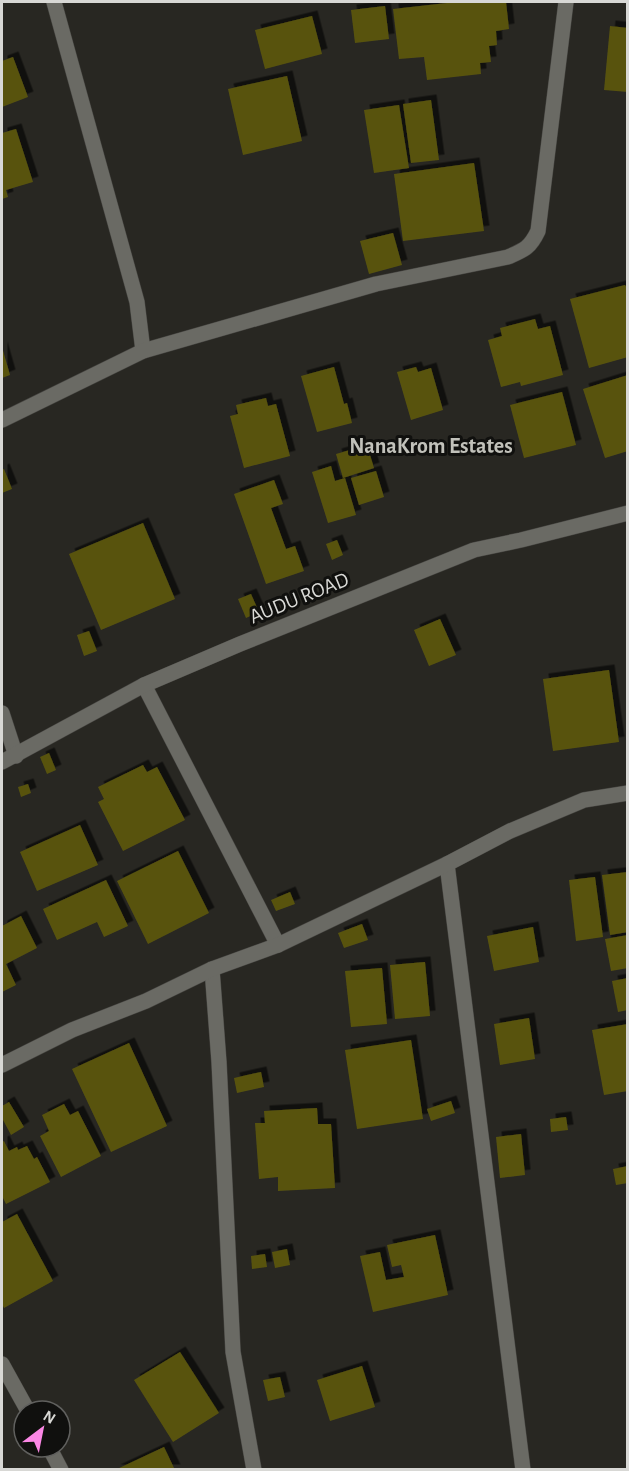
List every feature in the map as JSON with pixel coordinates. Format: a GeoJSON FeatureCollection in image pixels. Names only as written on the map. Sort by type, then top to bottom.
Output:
{"type":"FeatureCollection","features":[{"type":"Feature","properties":{"kind":"street"},"geometry":{"type":"LineString","coordinates":[[54,2],[137,302],[143,351]]}},
{"type":"Feature","properties":{"kind":"street"},"geometry":{"type":"LineString","coordinates":[[2,420],[143,351],[376,284],[508,257],[525,250],[532,243],[538,231],[566,2]]}},
{"type":"Feature","properties":{"kind":"street","name":"AUDU ROAD"},"geometry":{"type":"LineString","coordinates":[[8,759],[144,685],[251,639],[474,550],[627,513]]}},
{"type":"Feature","properties":{"kind":"street"},"geometry":{"type":"LineString","coordinates":[[144,685],[278,945]]}},
{"type":"Feature","properties":{"kind":"street"},"geometry":{"type":"LineString","coordinates":[[2,713],[8,759]]}},
{"type":"Feature","properties":{"kind":"street"},"geometry":{"type":"LineString","coordinates":[[2,1065],[72,1030],[146,1001],[212,969],[278,945],[447,864],[510,831],[584,800],[627,793]]}},
{"type":"Feature","properties":{"kind":"street"},"geometry":{"type":"LineString","coordinates":[[447,864],[523,1470]]}},
{"type":"Feature","properties":{"kind":"street"},"geometry":{"type":"LineString","coordinates":[[212,969],[219,1062],[233,1352],[254,1470]]}},
{"type":"Feature","properties":{"kind":"street"},"geometry":{"type":"LineString","coordinates":[[2,1364],[21,1399]]}},
{"type":"Feature","properties":{"kind":"building"},"geometry":{"type":"Polygon","coordinates":[[[456,2],[506,2],[509,29],[496,31],[497,45],[489,46],[491,62],[480,63],[481,74],[427,80],[424,57],[399,59],[393,9],[456,2]]]}},
{"type":"Feature","properties":{"kind":"building"},"geometry":{"type":"Polygon","coordinates":[[[385,6],[389,39],[355,43],[351,10],[385,6]]]}},
{"type":"Feature","properties":{"kind":"building"},"geometry":{"type":"Polygon","coordinates":[[[312,16],[322,54],[265,69],[255,30],[312,16]]]}},
{"type":"Feature","properties":{"kind":"building"},"geometry":{"type":"Polygon","coordinates":[[[610,26],[628,28],[628,92],[604,90],[610,26]]]}},
{"type":"Feature","properties":{"kind":"building"},"geometry":{"type":"Polygon","coordinates":[[[13,57],[28,97],[2,107],[2,61],[13,57]]]}},
{"type":"Feature","properties":{"kind":"building"},"geometry":{"type":"Polygon","coordinates":[[[287,76],[302,141],[243,155],[228,89],[287,76]]]}},
{"type":"Feature","properties":{"kind":"building"},"geometry":{"type":"Polygon","coordinates":[[[431,100],[439,160],[411,163],[403,104],[431,100]]]}},
{"type":"Feature","properties":{"kind":"building"},"geometry":{"type":"Polygon","coordinates":[[[399,105],[409,168],[374,173],[364,110],[399,105]]]}},
{"type":"Feature","properties":{"kind":"building"},"geometry":{"type":"Polygon","coordinates":[[[16,129],[33,182],[6,190],[8,197],[2,199],[2,133],[16,129]]]}},
{"type":"Feature","properties":{"kind":"building"},"geometry":{"type":"Polygon","coordinates":[[[474,163],[484,231],[403,241],[394,174],[474,163]]]}},
{"type":"Feature","properties":{"kind":"building"},"geometry":{"type":"Polygon","coordinates":[[[393,233],[402,265],[369,274],[360,241],[393,233]]]}},
{"type":"Feature","properties":{"kind":"building"},"geometry":{"type":"Polygon","coordinates":[[[625,285],[628,290],[628,357],[589,368],[570,299],[625,285]]]}},
{"type":"Feature","properties":{"kind":"building"},"geometry":{"type":"Polygon","coordinates":[[[535,319],[538,329],[550,326],[563,375],[521,386],[520,382],[501,387],[488,340],[502,336],[500,328],[535,319]]]}},
{"type":"Feature","properties":{"kind":"building"},"geometry":{"type":"Polygon","coordinates":[[[2,347],[10,375],[2,378],[2,347]]]}},
{"type":"Feature","properties":{"kind":"building"},"geometry":{"type":"Polygon","coordinates":[[[334,367],[344,404],[347,403],[352,423],[317,432],[301,376],[334,367]]]}},
{"type":"Feature","properties":{"kind":"building"},"geometry":{"type":"Polygon","coordinates":[[[416,367],[418,372],[431,368],[443,410],[411,420],[397,372],[416,367]]]}},
{"type":"Feature","properties":{"kind":"building"},"geometry":{"type":"Polygon","coordinates":[[[628,375],[628,451],[605,458],[583,389],[628,375]]]}},
{"type":"Feature","properties":{"kind":"building"},"geometry":{"type":"Polygon","coordinates":[[[562,392],[576,445],[524,458],[510,405],[562,392]]]}},
{"type":"Feature","properties":{"kind":"building"},"geometry":{"type":"Polygon","coordinates":[[[266,398],[268,406],[276,404],[290,456],[244,468],[230,416],[238,414],[236,405],[266,398]]]}},
{"type":"Feature","properties":{"kind":"building"},"geometry":{"type":"Polygon","coordinates":[[[367,445],[374,468],[343,478],[336,454],[367,445]]]}},
{"type":"Feature","properties":{"kind":"building"},"geometry":{"type":"Polygon","coordinates":[[[331,466],[335,481],[345,478],[356,515],[328,523],[312,472],[331,466]]]}},
{"type":"Feature","properties":{"kind":"building"},"geometry":{"type":"Polygon","coordinates":[[[4,469],[12,489],[2,493],[2,470],[4,469]]]}},
{"type":"Feature","properties":{"kind":"building"},"geometry":{"type":"Polygon","coordinates":[[[376,471],[384,497],[359,505],[351,478],[376,471]]]}},
{"type":"Feature","properties":{"kind":"building"},"geometry":{"type":"Polygon","coordinates":[[[274,480],[283,504],[271,508],[286,549],[295,546],[304,571],[266,584],[234,494],[274,480]]]}},
{"type":"Feature","properties":{"kind":"building"},"geometry":{"type":"Polygon","coordinates":[[[143,523],[175,599],[101,630],[69,554],[143,523]]]}},
{"type":"Feature","properties":{"kind":"building"},"geometry":{"type":"Polygon","coordinates":[[[337,540],[343,555],[332,560],[326,544],[337,540]]]}},
{"type":"Feature","properties":{"kind":"building"},"geometry":{"type":"Polygon","coordinates":[[[251,594],[259,612],[246,618],[238,599],[251,594]]]}},
{"type":"Feature","properties":{"kind":"building"},"geometry":{"type":"Polygon","coordinates":[[[440,619],[456,655],[429,666],[414,630],[440,619]]]}},
{"type":"Feature","properties":{"kind":"building"},"geometry":{"type":"Polygon","coordinates":[[[89,631],[97,651],[84,656],[77,635],[89,631]]]}},
{"type":"Feature","properties":{"kind":"building"},"geometry":{"type":"Polygon","coordinates":[[[609,670],[619,742],[553,751],[543,679],[609,670]]]}},
{"type":"Feature","properties":{"kind":"building"},"geometry":{"type":"Polygon","coordinates":[[[49,753],[56,770],[47,774],[40,757],[49,753]]]}},
{"type":"Feature","properties":{"kind":"building"},"geometry":{"type":"Polygon","coordinates":[[[143,765],[147,772],[157,767],[185,820],[123,851],[98,802],[104,799],[98,787],[143,765]]]}},
{"type":"Feature","properties":{"kind":"building"},"geometry":{"type":"Polygon","coordinates":[[[28,784],[31,793],[21,797],[18,787],[28,784]]]}},
{"type":"Feature","properties":{"kind":"building"},"geometry":{"type":"Polygon","coordinates":[[[80,825],[98,865],[37,891],[20,852],[80,825]]]}},
{"type":"Feature","properties":{"kind":"building"},"geometry":{"type":"Polygon","coordinates":[[[178,851],[209,913],[148,944],[117,881],[178,851]]]}},
{"type":"Feature","properties":{"kind":"building"},"geometry":{"type":"Polygon","coordinates":[[[628,872],[628,932],[610,935],[602,875],[628,872]]]}},
{"type":"Feature","properties":{"kind":"building"},"geometry":{"type":"Polygon","coordinates":[[[595,877],[603,937],[576,941],[569,880],[595,877]]]}},
{"type":"Feature","properties":{"kind":"building"},"geometry":{"type":"Polygon","coordinates":[[[106,880],[128,926],[104,937],[97,922],[57,940],[43,909],[106,880]]]}},
{"type":"Feature","properties":{"kind":"building"},"geometry":{"type":"Polygon","coordinates":[[[290,892],[295,904],[276,911],[271,900],[290,892]]]}},
{"type":"Feature","properties":{"kind":"building"},"geometry":{"type":"Polygon","coordinates":[[[21,916],[37,948],[6,964],[16,985],[2,992],[2,926],[21,916]]]}},
{"type":"Feature","properties":{"kind":"building"},"geometry":{"type":"Polygon","coordinates":[[[362,924],[368,940],[344,948],[338,933],[362,924]]]}},
{"type":"Feature","properties":{"kind":"building"},"geometry":{"type":"Polygon","coordinates":[[[533,927],[539,962],[494,971],[487,936],[533,927]]]}},
{"type":"Feature","properties":{"kind":"building"},"geometry":{"type":"Polygon","coordinates":[[[628,935],[628,968],[611,971],[605,939],[628,935]]]}},
{"type":"Feature","properties":{"kind":"building"},"geometry":{"type":"Polygon","coordinates":[[[425,962],[430,1016],[395,1019],[390,965],[425,962]]]}},
{"type":"Feature","properties":{"kind":"building"},"geometry":{"type":"Polygon","coordinates":[[[382,968],[387,1024],[351,1027],[345,971],[382,968]]]}},
{"type":"Feature","properties":{"kind":"building"},"geometry":{"type":"Polygon","coordinates":[[[628,978],[628,1010],[618,1012],[612,981],[628,978]]]}},
{"type":"Feature","properties":{"kind":"building"},"geometry":{"type":"Polygon","coordinates":[[[529,1018],[535,1059],[500,1065],[494,1024],[529,1018]]]}},
{"type":"Feature","properties":{"kind":"building"},"geometry":{"type":"Polygon","coordinates":[[[628,1024],[628,1091],[604,1095],[592,1030],[628,1024]]]}},
{"type":"Feature","properties":{"kind":"building"},"geometry":{"type":"Polygon","coordinates":[[[411,1040],[423,1119],[357,1129],[345,1050],[411,1040]]]}},
{"type":"Feature","properties":{"kind":"building"},"geometry":{"type":"Polygon","coordinates":[[[129,1043],[167,1126],[111,1152],[72,1069],[129,1043]]]}},
{"type":"Feature","properties":{"kind":"building"},"geometry":{"type":"Polygon","coordinates":[[[261,1072],[264,1087],[237,1093],[234,1078],[261,1072]]]}},
{"type":"Feature","properties":{"kind":"building"},"geometry":{"type":"Polygon","coordinates":[[[451,1101],[455,1113],[431,1121],[427,1109],[451,1101]]]}},
{"type":"Feature","properties":{"kind":"building"},"geometry":{"type":"Polygon","coordinates":[[[9,1102],[24,1127],[11,1135],[2,1118],[2,1106],[9,1102]]]}},
{"type":"Feature","properties":{"kind":"building"},"geometry":{"type":"Polygon","coordinates":[[[64,1104],[70,1115],[78,1111],[101,1156],[61,1177],[40,1136],[49,1131],[42,1115],[64,1104]]]}},
{"type":"Feature","properties":{"kind":"building"},"geometry":{"type":"Polygon","coordinates":[[[317,1108],[318,1124],[331,1124],[335,1188],[278,1191],[278,1177],[259,1179],[255,1123],[265,1123],[264,1111],[317,1108]]]}},
{"type":"Feature","properties":{"kind":"building"},"geometry":{"type":"Polygon","coordinates":[[[566,1117],[568,1130],[551,1132],[550,1119],[566,1117]]]}},
{"type":"Feature","properties":{"kind":"building"},"geometry":{"type":"Polygon","coordinates":[[[521,1134],[525,1175],[500,1178],[496,1137],[521,1134]]]}},
{"type":"Feature","properties":{"kind":"building"},"geometry":{"type":"Polygon","coordinates":[[[4,1141],[9,1151],[27,1146],[34,1159],[37,1157],[50,1182],[6,1204],[2,1196],[2,1142],[4,1141]]]}},
{"type":"Feature","properties":{"kind":"building"},"geometry":{"type":"Polygon","coordinates":[[[628,1166],[628,1183],[616,1185],[613,1169],[628,1166]]]}},
{"type":"Feature","properties":{"kind":"building"},"geometry":{"type":"Polygon","coordinates":[[[17,1214],[53,1281],[4,1308],[2,1304],[2,1222],[17,1214]]]}},
{"type":"Feature","properties":{"kind":"building"},"geometry":{"type":"Polygon","coordinates":[[[435,1235],[448,1295],[373,1312],[360,1256],[380,1252],[386,1280],[404,1277],[401,1265],[392,1267],[387,1245],[435,1235]]]}},
{"type":"Feature","properties":{"kind":"building"},"geometry":{"type":"Polygon","coordinates":[[[287,1249],[290,1265],[275,1268],[272,1252],[287,1249]]]}},
{"type":"Feature","properties":{"kind":"building"},"geometry":{"type":"Polygon","coordinates":[[[265,1254],[267,1267],[252,1269],[251,1256],[265,1254]]]}},
{"type":"Feature","properties":{"kind":"building"},"geometry":{"type":"Polygon","coordinates":[[[180,1352],[219,1413],[173,1442],[134,1380],[180,1352]]]}},
{"type":"Feature","properties":{"kind":"building"},"geometry":{"type":"Polygon","coordinates":[[[362,1366],[375,1407],[330,1421],[317,1380],[362,1366]]]}},
{"type":"Feature","properties":{"kind":"building"},"geometry":{"type":"Polygon","coordinates":[[[280,1377],[285,1397],[268,1401],[263,1380],[280,1377]]]}},
{"type":"Feature","properties":{"kind":"building"},"geometry":{"type":"Polygon","coordinates":[[[164,1447],[175,1470],[115,1470],[164,1447]]]}},
{"type":"Feature","properties":{"kind":"district","name":"NanaKrom Estates"},"geometry":{"type":"Point","coordinates":[431,446]}}]}
